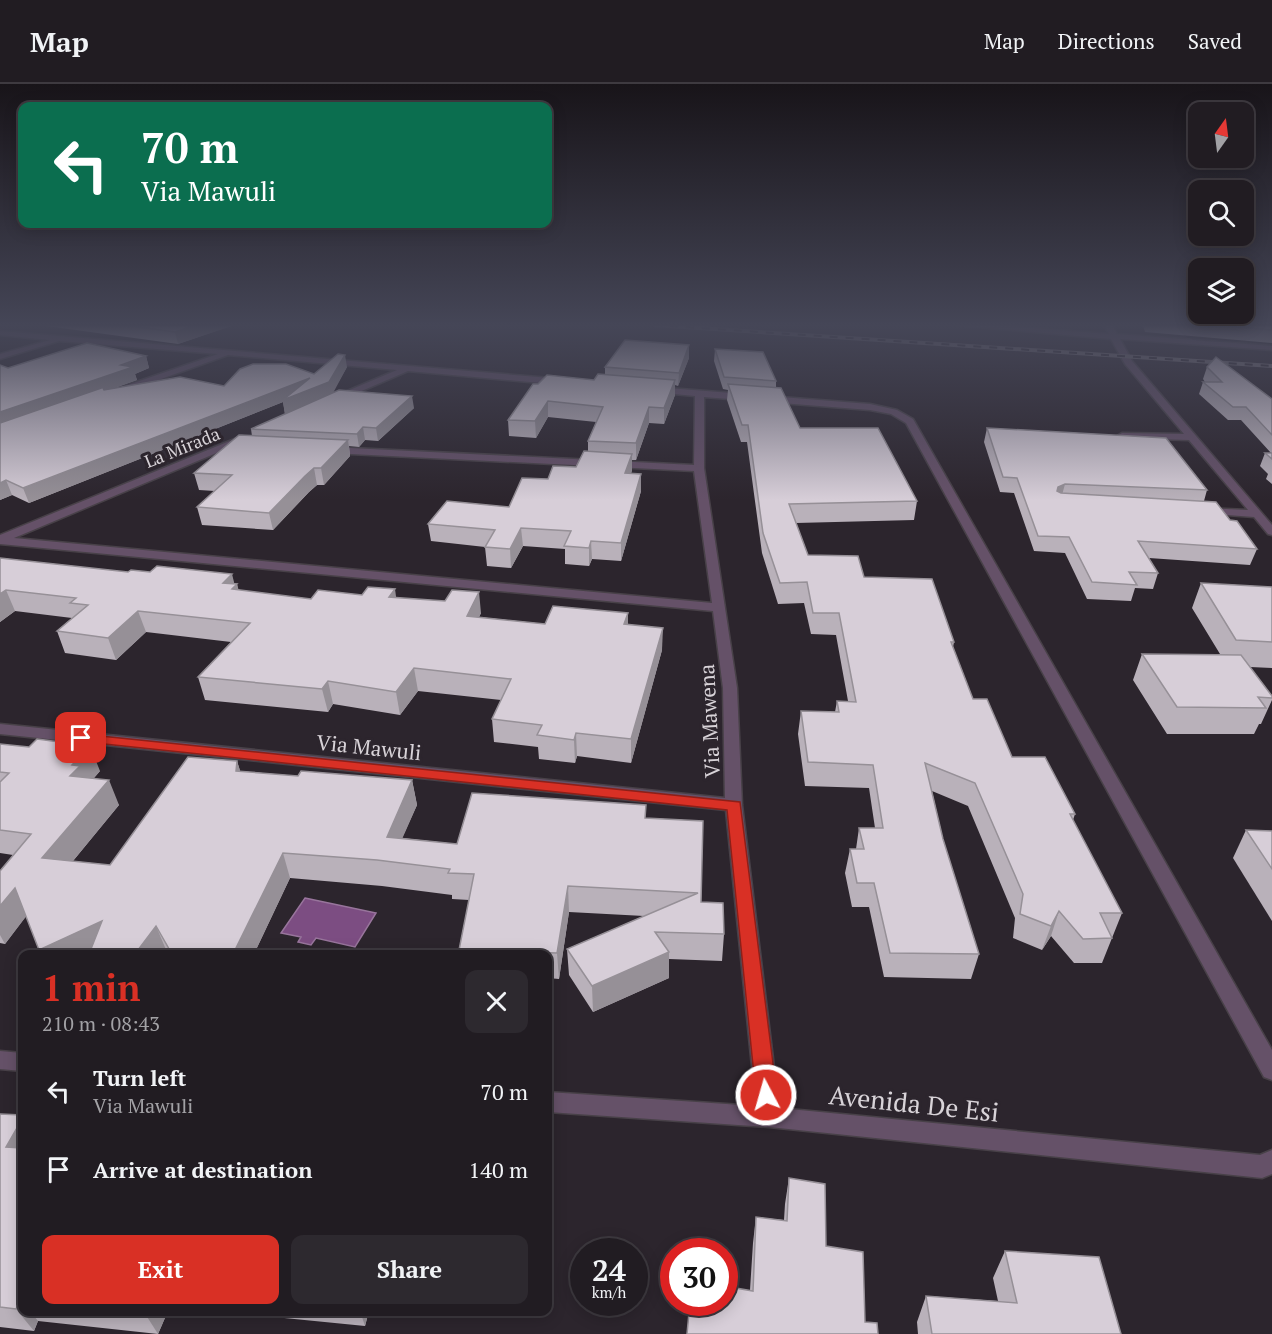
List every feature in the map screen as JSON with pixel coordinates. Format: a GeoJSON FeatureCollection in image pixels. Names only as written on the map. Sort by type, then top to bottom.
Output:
{"type":"FeatureCollection","features":[{"type":"Feature","properties":{"kind":"street"},"geometry":{"type":"LineString","coordinates":[[110,394],[141,383]]}},
{"type":"Feature","properties":{"kind":"street"},"geometry":{"type":"LineString","coordinates":[[324,405],[373,383]]}},
{"type":"Feature","properties":{"kind":"street"},"geometry":{"type":"LineString","coordinates":[[1146,383],[1272,532]]}},
{"type":"Feature","properties":{"kind":"street"},"geometry":{"type":"LineString","coordinates":[[642,389],[870,407],[894,412],[910,421],[1272,1070]]}},
{"type":"Feature","properties":{"kind":"street","name":"Via Mawena"},"geometry":{"type":"LineString","coordinates":[[700,394],[699,468],[730,688],[734,806],[769,1117]]}},
{"type":"Feature","properties":{"kind":"street"},"geometry":{"type":"LineString","coordinates":[[1114,436],[1191,437]]}},
{"type":"Feature","properties":{"kind":"street","name":"La Mirada"},"geometry":{"type":"LineString","coordinates":[[0,540],[229,445],[251,441]]}},
{"type":"Feature","properties":{"kind":"street"},"geometry":{"type":"LineString","coordinates":[[323,450],[699,468]]}},
{"type":"Feature","properties":{"kind":"street"},"geometry":{"type":"LineString","coordinates":[[1187,510],[1255,514]]}},
{"type":"Feature","properties":{"kind":"street"},"geometry":{"type":"LineString","coordinates":[[0,540],[720,608]]}},
{"type":"Feature","properties":{"kind":"street","name":"Via Mawuli"},"geometry":{"type":"LineString","coordinates":[[0,729],[734,806]]}},
{"type":"Feature","properties":{"kind":"street"},"geometry":{"type":"LineString","coordinates":[[0,1060],[18,1062]]}},
{"type":"Feature","properties":{"kind":"street","name":"Avenida De Esi"},"geometry":{"type":"LineString","coordinates":[[552,1102],[769,1117],[1262,1167],[1272,1161]]}},
{"type":"Feature","properties":{"kind":"shaded area"},"geometry":{"type":"Polygon","coordinates":[[[305,898],[376,913],[355,947],[316,938],[311,945],[298,942],[301,937],[281,933],[305,898]]]}},
{"type":"Feature","properties":{"kind":"building"},"geometry":{"type":"Polygon","coordinates":[[[0,383],[85,383],[0,412],[0,383]]]}},
{"type":"Feature","properties":{"kind":"building"},"geometry":{"type":"Polygon","coordinates":[[[143,383],[211,383],[224,386],[227,383],[296,383],[23,488],[6,480],[0,483],[0,423],[110,385],[103,388],[104,390],[143,383]]]}},
{"type":"Feature","properties":{"kind":"building"},"geometry":{"type":"Polygon","coordinates":[[[303,383],[326,383],[283,400],[303,383]]]}},
{"type":"Feature","properties":{"kind":"building"},"geometry":{"type":"Polygon","coordinates":[[[674,383],[664,408],[649,407],[636,443],[588,441],[603,407],[548,401],[535,421],[508,420],[533,384],[674,383]]]}},
{"type":"Feature","properties":{"kind":"building"},"geometry":{"type":"Polygon","coordinates":[[[1205,383],[1251,383],[1272,399],[1272,435],[1246,407],[1233,407],[1205,383]]]}},
{"type":"Feature","properties":{"kind":"building"},"geometry":{"type":"Polygon","coordinates":[[[728,384],[781,388],[800,428],[878,428],[917,501],[789,504],[808,555],[858,556],[864,577],[932,579],[954,642],[951,642],[973,699],[987,699],[1012,757],[1045,757],[1075,814],[1070,814],[1122,913],[1100,913],[1112,938],[1083,939],[1059,911],[1051,926],[1020,914],[1023,894],[975,783],[925,763],[943,839],[979,954],[890,953],[874,883],[857,883],[850,849],[864,849],[859,828],[883,828],[873,765],[808,762],[801,711],[839,712],[837,701],[856,702],[839,613],[813,613],[807,582],[780,583],[763,533],[748,425],[742,425],[728,384]]]}},
{"type":"Feature","properties":{"kind":"building"},"geometry":{"type":"Polygon","coordinates":[[[339,390],[412,396],[376,428],[363,427],[357,434],[251,429],[339,390]]]}},
{"type":"Feature","properties":{"kind":"building"},"geometry":{"type":"Polygon","coordinates":[[[987,428],[1166,438],[1207,490],[1065,484],[1058,487],[1057,491],[1216,502],[1230,520],[1237,521],[1257,549],[1138,541],[1158,573],[1129,572],[1137,585],[1092,582],[1069,537],[1038,536],[1017,478],[1003,477],[987,428]]]}},
{"type":"Feature","properties":{"kind":"building"},"geometry":{"type":"Polygon","coordinates":[[[239,435],[348,440],[321,468],[314,468],[305,476],[269,513],[197,507],[232,475],[194,473],[239,435]]]}},
{"type":"Feature","properties":{"kind":"building"},"geometry":{"type":"Polygon","coordinates":[[[584,451],[632,454],[625,473],[641,474],[621,543],[591,541],[589,548],[564,546],[571,531],[521,528],[510,549],[485,547],[495,530],[428,524],[447,501],[509,507],[522,478],[548,479],[553,466],[576,467],[584,451]]]}},
{"type":"Feature","properties":{"kind":"building"},"geometry":{"type":"Polygon","coordinates":[[[0,558],[128,572],[131,570],[150,572],[157,566],[232,574],[223,583],[237,584],[232,589],[311,599],[318,590],[362,595],[368,587],[395,589],[389,597],[445,601],[452,590],[479,592],[467,616],[545,624],[553,606],[628,613],[624,624],[663,628],[631,739],[576,733],[574,740],[537,735],[542,725],[492,719],[511,679],[414,668],[396,692],[328,681],[322,689],[198,677],[250,623],[138,611],[108,638],[57,631],[88,605],[70,603],[76,598],[6,590],[0,594],[0,558]]]}},
{"type":"Feature","properties":{"kind":"building"},"geometry":{"type":"Polygon","coordinates":[[[1201,583],[1272,587],[1272,642],[1236,640],[1201,583]]]}},
{"type":"Feature","properties":{"kind":"building"},"geometry":{"type":"Polygon","coordinates":[[[1142,654],[1241,655],[1272,698],[1258,697],[1266,708],[1177,707],[1142,654]]]}},
{"type":"Feature","properties":{"kind":"building"},"geometry":{"type":"Polygon","coordinates":[[[37,739],[90,746],[72,765],[80,766],[70,776],[109,780],[42,858],[110,865],[188,757],[237,761],[236,771],[298,776],[301,771],[412,780],[387,837],[457,844],[472,793],[646,805],[645,818],[703,821],[701,902],[723,903],[724,934],[655,932],[669,952],[592,986],[567,949],[698,893],[568,886],[557,953],[552,953],[552,950],[459,950],[474,874],[448,873],[450,869],[377,860],[283,853],[235,950],[170,950],[156,926],[138,950],[91,950],[102,921],[39,950],[15,888],[0,906],[0,871],[31,834],[0,830],[0,782],[9,773],[0,772],[0,744],[29,747],[37,739]]]}},
{"type":"Feature","properties":{"kind":"building"},"geometry":{"type":"Polygon","coordinates":[[[1246,830],[1272,831],[1272,869],[1246,830]]]}},
{"type":"Feature","properties":{"kind":"building"},"geometry":{"type":"Polygon","coordinates":[[[0,1114],[18,1115],[18,1126],[6,1147],[18,1148],[18,1305],[16,1309],[0,1307],[0,1114]]]}},
{"type":"Feature","properties":{"kind":"building"},"geometry":{"type":"Polygon","coordinates":[[[789,1178],[825,1184],[826,1246],[863,1252],[865,1322],[877,1323],[878,1334],[687,1334],[689,1316],[738,1316],[738,1288],[753,1291],[756,1217],[787,1221],[789,1178]]]}},
{"type":"Feature","properties":{"kind":"building"},"geometry":{"type":"Polygon","coordinates":[[[1005,1251],[1099,1257],[1121,1334],[932,1334],[926,1296],[1017,1303],[1005,1251]]]}},
{"type":"Feature","properties":{"kind":"route"},"geometry":{"type":"LineString","coordinates":[[81,738],[734,806],[766,1095]]}}]}
